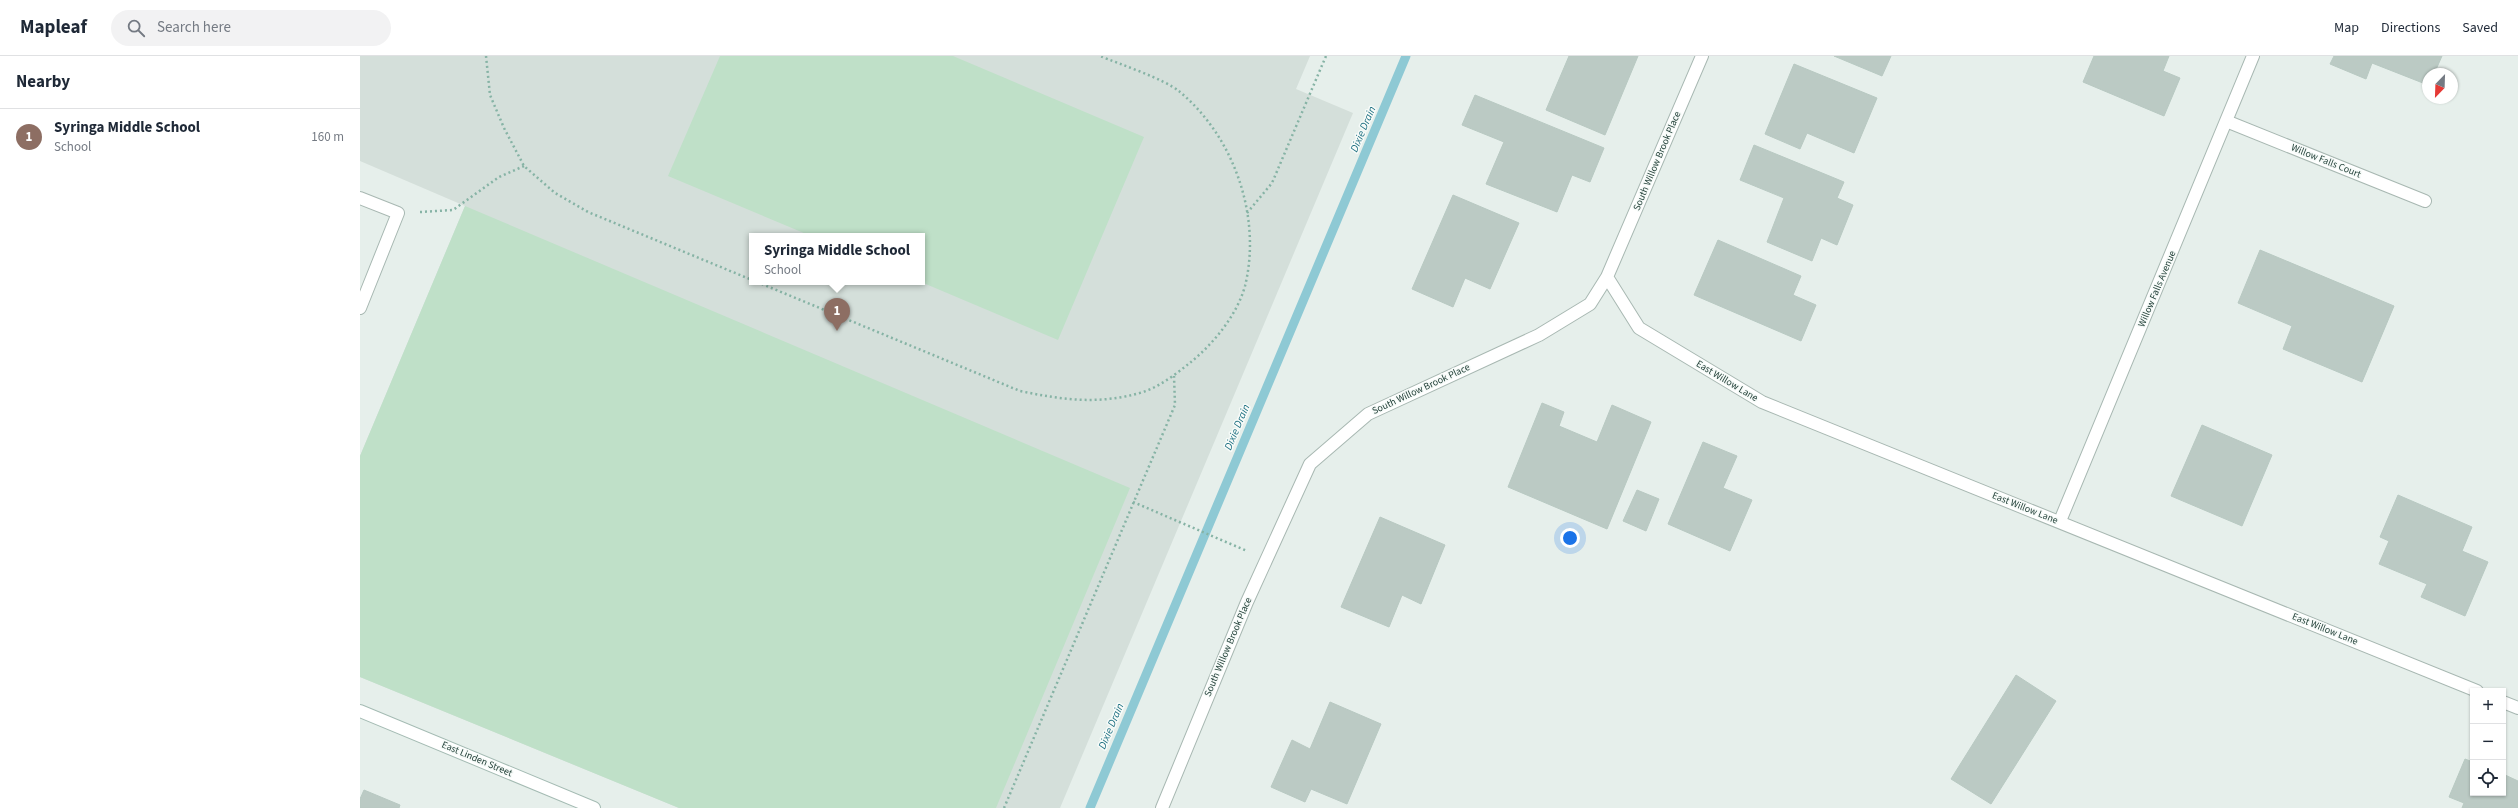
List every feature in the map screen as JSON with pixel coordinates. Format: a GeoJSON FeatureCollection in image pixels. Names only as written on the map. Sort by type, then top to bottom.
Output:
{"type":"FeatureCollection","features":[{"type":"Feature","properties":{"kind":"street","name":"South Willow Brook Place"},"geometry":{"type":"LineString","coordinates":[[1162,808],[1247,602],[1310,464],[1368,414],[1539,335],[1590,304],[1607,277],[1702,56]]}},
{"type":"Feature","properties":{"kind":"street","name":"Willow Falls Avenue"},"geometry":{"type":"LineString","coordinates":[[2060,521],[2253,56]]}},
{"type":"Feature","properties":{"kind":"street","name":"Willow Falls Court"},"geometry":{"type":"LineString","coordinates":[[2226,121],[2425,201]]}},
{"type":"Feature","properties":{"kind":"street"},"geometry":{"type":"LineString","coordinates":[[360,198],[398,213],[360,308]]}},
{"type":"Feature","properties":{"kind":"street","name":"East Willow Lane"},"geometry":{"type":"LineString","coordinates":[[1607,277],[1639,328],[1762,402],[2060,521],[2470,689]]}},
{"type":"Feature","properties":{"kind":"street"},"geometry":{"type":"LineString","coordinates":[[2506,703],[2518,708]]}},
{"type":"Feature","properties":{"kind":"street","name":"East Linden Street"},"geometry":{"type":"LineString","coordinates":[[360,711],[594,808]]}},
{"type":"Feature","properties":{"kind":"path"},"geometry":{"type":"LineString","coordinates":[[486,56],[490,95],[504,128],[524,166],[555,193],[588,212],[749,279]]}},
{"type":"Feature","properties":{"kind":"path"},"geometry":{"type":"LineString","coordinates":[[764,285],[1020,391],[1064,400],[1112,399],[1144,391],[1174,376],[1203,352],[1232,314],[1244,287],[1250,255],[1247,213],[1235,170],[1224,144],[1203,115],[1178,90],[1100,56]]}},
{"type":"Feature","properties":{"kind":"path"},"geometry":{"type":"LineString","coordinates":[[1247,213],[1272,183],[1326,56]]}},
{"type":"Feature","properties":{"kind":"path"},"geometry":{"type":"LineString","coordinates":[[398,213],[453,210],[499,177],[524,166]]}},
{"type":"Feature","properties":{"kind":"path"},"geometry":{"type":"LineString","coordinates":[[1004,808],[1174,405],[1174,376]]}},
{"type":"Feature","properties":{"kind":"path"},"geometry":{"type":"LineString","coordinates":[[1133,502],[1231,545]]}},
{"type":"Feature","properties":{"kind":"shaded area"},"geometry":{"type":"Polygon","coordinates":[[[360,56],[1310,56],[1296,89],[1353,113],[1060,808],[679,808],[360,677],[360,456],[465,206],[360,161],[360,56]]]}},
{"type":"Feature","properties":{"kind":"green space"},"geometry":{"type":"Polygon","coordinates":[[[720,56],[953,56],[1144,137],[1058,340],[925,284],[925,233],[804,233],[668,176],[720,56]]]}},
{"type":"Feature","properties":{"kind":"green space"},"geometry":{"type":"Polygon","coordinates":[[[465,206],[1130,488],[996,808],[679,808],[360,677],[360,456],[465,206]]]}},
{"type":"Feature","properties":{"kind":"building"},"geometry":{"type":"Polygon","coordinates":[[[1569,56],[1638,56],[1605,135],[1546,110],[1569,56]]]}},
{"type":"Feature","properties":{"kind":"building"},"geometry":{"type":"Polygon","coordinates":[[[1834,56],[1891,56],[1882,76],[1834,56]]]}},
{"type":"Feature","properties":{"kind":"building"},"geometry":{"type":"Polygon","coordinates":[[[2094,56],[2169,56],[2163,71],[2180,78],[2164,116],[2083,82],[2094,56]]]}},
{"type":"Feature","properties":{"kind":"building"},"geometry":{"type":"Polygon","coordinates":[[[2334,56],[2442,56],[2437,68],[2422,68],[2422,83],[2372,63],[2366,79],[2330,64],[2334,56]]]}},
{"type":"Feature","properties":{"kind":"building"},"geometry":{"type":"Polygon","coordinates":[[[1794,64],[1877,98],[1854,153],[1807,133],[1800,149],[1765,134],[1794,64]]]}},
{"type":"Feature","properties":{"kind":"building"},"geometry":{"type":"Polygon","coordinates":[[[1475,95],[1604,148],[1590,182],[1572,175],[1557,212],[1486,184],[1504,142],[1462,125],[1475,95]]]}},
{"type":"Feature","properties":{"kind":"building"},"geometry":{"type":"Polygon","coordinates":[[[1754,145],[1844,182],[1837,198],[1853,205],[1837,245],[1821,238],[1812,261],[1767,242],[1784,198],[1740,180],[1754,145]]]}},
{"type":"Feature","properties":{"kind":"building"},"geometry":{"type":"Polygon","coordinates":[[[1453,195],[1519,223],[1490,289],[1465,278],[1453,307],[1412,289],[1453,195]]]}},
{"type":"Feature","properties":{"kind":"building"},"geometry":{"type":"Polygon","coordinates":[[[1718,240],[1801,276],[1793,295],[1816,305],[1801,341],[1694,295],[1718,240]]]}},
{"type":"Feature","properties":{"kind":"building"},"geometry":{"type":"Polygon","coordinates":[[[2260,250],[2394,306],[2362,382],[2283,349],[2292,326],[2238,303],[2260,250]]]}},
{"type":"Feature","properties":{"kind":"building"},"geometry":{"type":"Polygon","coordinates":[[[1542,403],[1564,412],[1559,426],[1597,442],[1612,405],[1651,422],[1607,529],[1508,487],[1542,403]]]}},
{"type":"Feature","properties":{"kind":"building"},"geometry":{"type":"Polygon","coordinates":[[[2202,425],[2272,455],[2242,526],[2171,496],[2202,425]]]}},
{"type":"Feature","properties":{"kind":"building"},"geometry":{"type":"Polygon","coordinates":[[[1703,442],[1737,456],[1723,488],[1752,500],[1730,551],[1668,524],[1703,442]]]}},
{"type":"Feature","properties":{"kind":"building"},"geometry":{"type":"Polygon","coordinates":[[[1637,490],[1659,499],[1646,531],[1623,521],[1637,490]]]}},
{"type":"Feature","properties":{"kind":"building"},"geometry":{"type":"Polygon","coordinates":[[[2398,495],[2472,527],[2462,551],[2488,562],[2465,616],[2421,597],[2427,584],[2379,564],[2389,541],[2380,537],[2398,495]]]}},
{"type":"Feature","properties":{"kind":"building"},"geometry":{"type":"Polygon","coordinates":[[[1380,517],[1445,545],[1421,604],[1402,595],[1389,627],[1341,607],[1380,517]]]}},
{"type":"Feature","properties":{"kind":"building"},"geometry":{"type":"Polygon","coordinates":[[[2016,675],[2056,701],[1991,804],[1951,779],[2016,675]]]}},
{"type":"Feature","properties":{"kind":"building"},"geometry":{"type":"Polygon","coordinates":[[[1330,702],[1381,724],[1347,804],[1311,789],[1305,802],[1271,787],[1292,740],[1310,749],[1330,702]]]}},
{"type":"Feature","properties":{"kind":"building"},"geometry":{"type":"Polygon","coordinates":[[[2465,759],[2470,761],[2470,796],[2506,796],[2506,775],[2518,781],[2518,808],[2462,808],[2464,803],[2449,797],[2465,759]]]}},
{"type":"Feature","properties":{"kind":"building"},"geometry":{"type":"Polygon","coordinates":[[[364,790],[400,805],[399,808],[360,808],[360,799],[364,790]]]}},
{"type":"Feature","properties":{"kind":"waterway","name":"Dixie Drain"},"geometry":{"type":"LineString","coordinates":[[1090,808],[1406,56]]}},
{"type":"Feature","properties":{"kind":"place","name":"Syringa Middle School"},"geometry":{"type":"Point","coordinates":[837,331]}}]}
